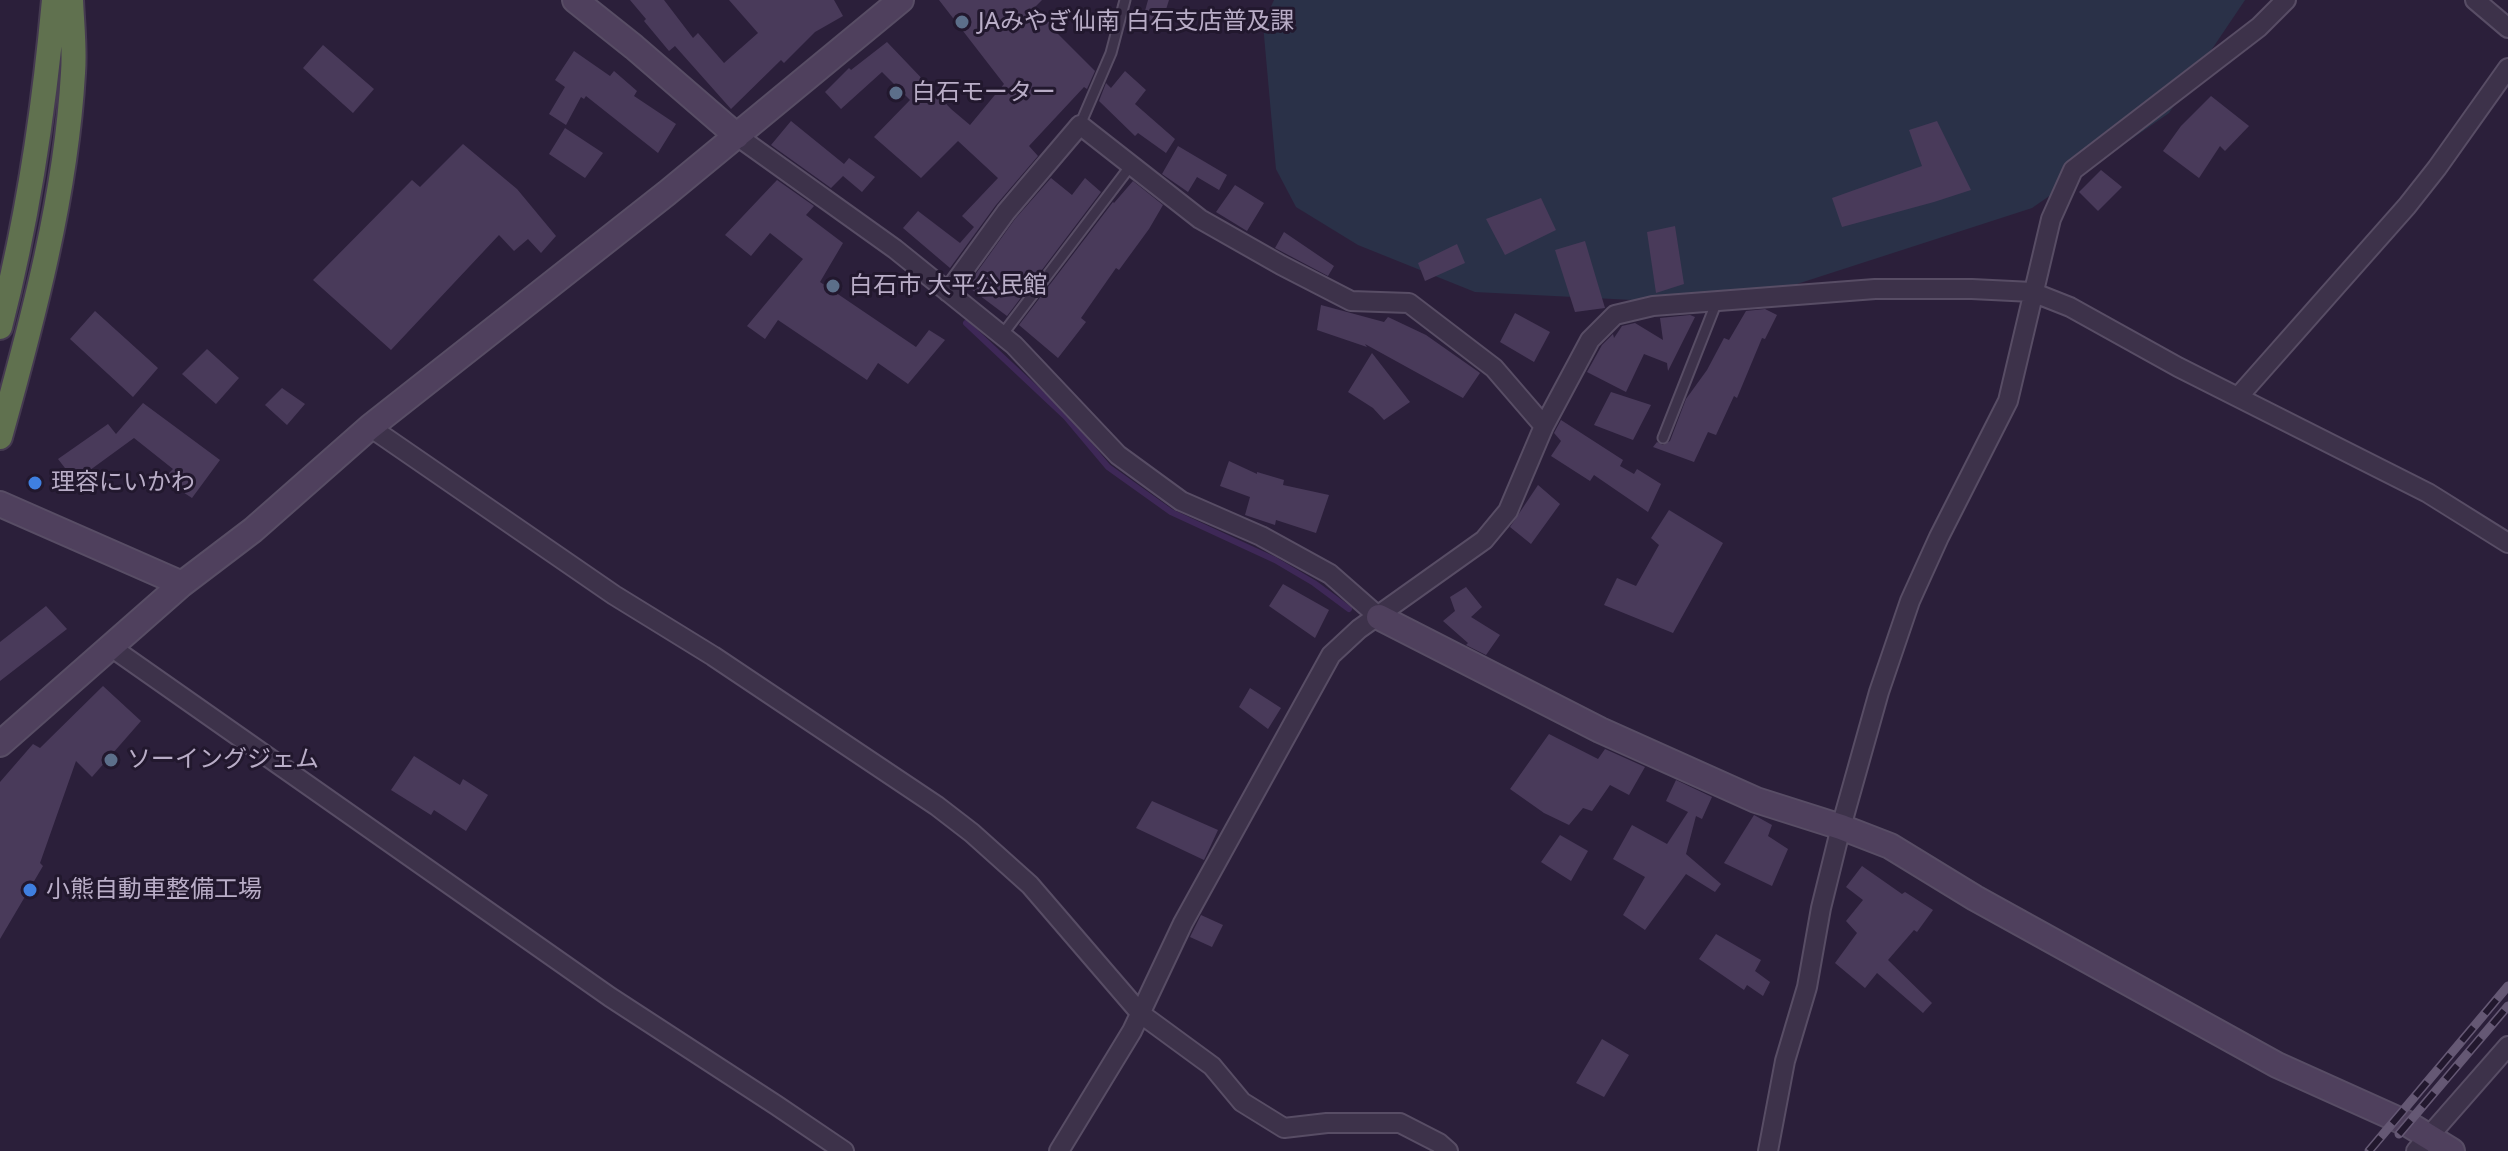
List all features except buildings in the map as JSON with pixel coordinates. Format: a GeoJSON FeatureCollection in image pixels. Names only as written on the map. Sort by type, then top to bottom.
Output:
{"type":"FeatureCollection","features":[{"type":"Feature","properties":{"kind":"highway"},"geometry":{"type":"LineString","coordinates":[[0,327],[19,253],[47,73],[54,0]]}},
{"type":"Feature","properties":{"kind":"highway"},"geometry":{"type":"LineString","coordinates":[[0,437],[52,228],[67,145],[74,70],[71,0]]}},
{"type":"Feature","properties":{"kind":"street"},"geometry":{"type":"LineString","coordinates":[[575,0],[737,136],[895,249],[1002,335],[1118,455],[1181,501],[1261,536],[1330,574],[1379,617],[1600,730],[1756,800],[1890,846],[1975,898],[2277,1065],[2422,1143],[2452,1151]]}},
{"type":"Feature","properties":{"kind":"street"},"geometry":{"type":"LineString","coordinates":[[0,744],[182,584],[253,530],[370,427],[737,136],[901,0]]}},
{"type":"Feature","properties":{"kind":"street"},"geometry":{"type":"LineString","coordinates":[[1768,1151],[1785,1061],[1807,987],[1821,908],[1879,692],[1910,601],[2008,401],[2051,219],[2073,170],[2259,27],[2286,0]]}},
{"type":"Feature","properties":{"kind":"street"},"geometry":{"type":"LineString","coordinates":[[2475,0],[2508,28]]}},
{"type":"Feature","properties":{"kind":"street"},"geometry":{"type":"LineString","coordinates":[[2238,397],[2407,206],[2508,68]]}},
{"type":"Feature","properties":{"kind":"street"},"geometry":{"type":"LineString","coordinates":[[948,292],[1006,212],[1080,125],[1200,219],[1351,301],[1409,303],[1494,368],[1544,426]]}},
{"type":"Feature","properties":{"kind":"street"},"geometry":{"type":"LineString","coordinates":[[1059,1151],[1141,1014],[1183,923],[1331,655],[1359,629],[1484,540],[1508,511],[1544,426],[1590,340],[1615,315],[1653,306],[1875,289],[2032,292],[2070,307],[2238,397],[2428,493],[2508,543]]}},
{"type":"Feature","properties":{"kind":"street"},"geometry":{"type":"LineString","coordinates":[[370,427],[614,595],[713,656],[937,806],[972,833],[1030,885],[1141,1014],[1212,1066],[1242,1102],[1284,1128],[1327,1123],[1400,1123],[1448,1151]]}},
{"type":"Feature","properties":{"kind":"street"},"geometry":{"type":"LineString","coordinates":[[0,504],[182,584]]}},
{"type":"Feature","properties":{"kind":"street"},"geometry":{"type":"LineString","coordinates":[[111,647],[610,997],[844,1151]]}},
{"type":"Feature","properties":{"kind":"street"},"geometry":{"type":"LineString","coordinates":[[2422,1143],[2508,1046]]}},
{"type":"Feature","properties":{"kind":"lane"},"geometry":{"type":"LineString","coordinates":[[1080,125],[1111,53],[1125,0]]}},
{"type":"Feature","properties":{"kind":"lane"},"geometry":{"type":"LineString","coordinates":[[1002,335],[1132,164]]}},
{"type":"Feature","properties":{"kind":"lane"},"geometry":{"type":"LineString","coordinates":[[1663,438],[1717,301]]}},
{"type":"Feature","properties":{"kind":"shaded area"},"geometry":{"type":"Polygon","coordinates":[[[1274,0],[2245,0],[2169,113],[2032,208],[1732,305],[1475,292],[1358,245],[1296,207],[1276,169],[1263,24],[1274,0]]]}},
{"type":"Feature","properties":{"kind":"waterway"},"geometry":{"type":"LineString","coordinates":[[966,323],[1066,417],[1108,467],[1171,512],[1275,560],[1349,609]]}},
{"type":"Feature","properties":{"kind":"railway"},"geometry":{"type":"LineString","coordinates":[[2369,1151],[2508,986]]}},
{"type":"Feature","properties":{"kind":"railway"},"geometry":{"type":"LineString","coordinates":[[2399,1134],[2508,1006]]}},
{"type":"Feature","properties":{"kind":"place","name":"JAみやぎ仙南 白石支店普及課"},"geometry":{"type":"Point","coordinates":[962,22]}},
{"type":"Feature","properties":{"kind":"place","name":"白石モーター"},"geometry":{"type":"Point","coordinates":[896,93]}},
{"type":"Feature","properties":{"kind":"place","name":"白石市 大平公民館"},"geometry":{"type":"Point","coordinates":[833,286]}},
{"type":"Feature","properties":{"kind":"place","name":"理容にいかわ"},"geometry":{"type":"Point","coordinates":[35,483]}},
{"type":"Feature","properties":{"kind":"place","name":"ソーイングジェム"},"geometry":{"type":"Point","coordinates":[111,760]}},
{"type":"Feature","properties":{"kind":"place","name":"小熊自動車整備工場"},"geometry":{"type":"Point","coordinates":[30,890]}}]}
